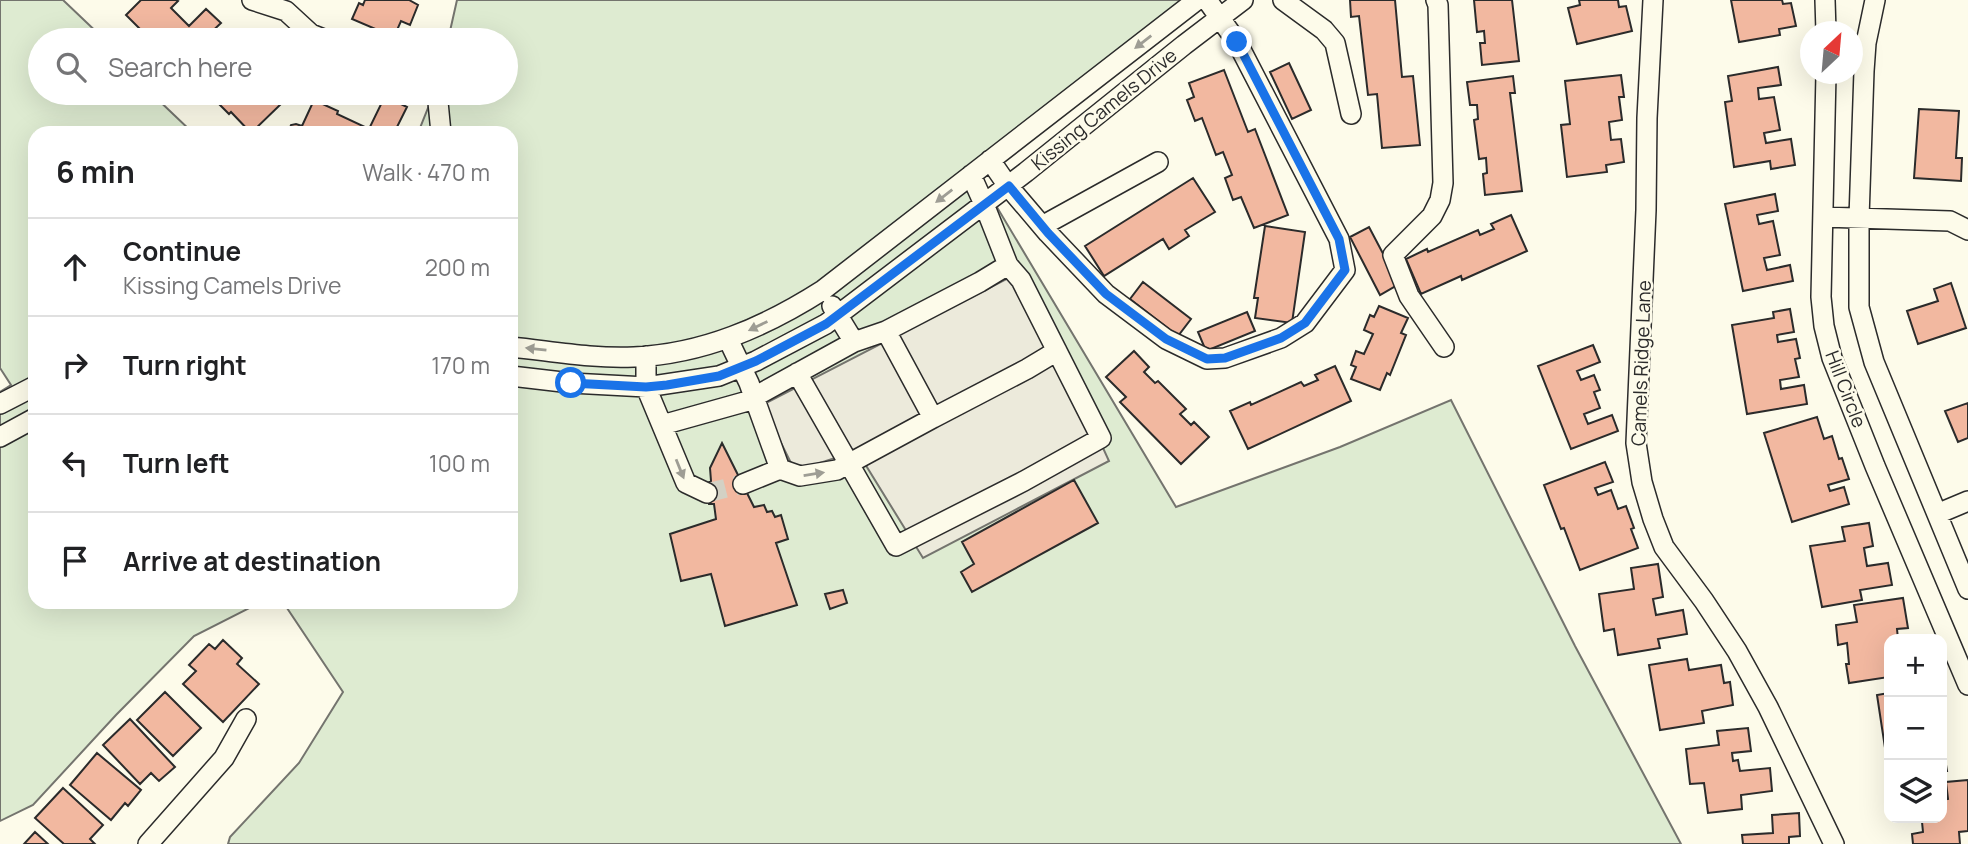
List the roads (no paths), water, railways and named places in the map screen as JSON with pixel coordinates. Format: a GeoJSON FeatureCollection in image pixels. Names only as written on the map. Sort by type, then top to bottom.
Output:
{"type":"FeatureCollection","features":[{"type":"Feature","properties":{"kind":"street"},"geometry":{"type":"LineString","coordinates":[[252,0],[288,5],[307,28]]}},
{"type":"Feature","properties":{"kind":"street","name":"Kissing Camels Drive"},"geometry":{"type":"LineString","coordinates":[[518,348],[587,355],[670,355],[728,339],[772,320],[823,290],[1197,0]]}},
{"type":"Feature","properties":{"kind":"street"},"geometry":{"type":"LineString","coordinates":[[990,160],[1042,226],[1106,294],[1166,339],[1207,359],[1225,358],[1281,338],[1305,323],[1345,270],[1339,239],[1237,42],[1207,0]]}},
{"type":"Feature","properties":{"kind":"street","name":"Kissing Camels Drive"},"geometry":{"type":"LineString","coordinates":[[518,377],[646,387],[719,376],[742,368],[837,316],[1009,186],[1243,0]]}},
{"type":"Feature","properties":{"kind":"street"},"geometry":{"type":"LineString","coordinates":[[1283,0],[1324,30],[1335,43],[1351,114]]}},
{"type":"Feature","properties":{"kind":"street"},"geometry":{"type":"LineString","coordinates":[[1436,0],[1442,192],[1432,216],[1393,255],[1409,296],[1444,347]]}},
{"type":"Feature","properties":{"kind":"street","name":"Camels Ridge Lane"},"geometry":{"type":"LineString","coordinates":[[1653,0],[1636,431],[1642,482],[1664,547],[1737,651],[1768,708],[1834,844]]}},
{"type":"Feature","properties":{"kind":"street"},"geometry":{"type":"LineString","coordinates":[[1825,0],[1826,21]]}},
{"type":"Feature","properties":{"kind":"street","name":"Hill Circle"},"geometry":{"type":"LineString","coordinates":[[1875,0],[1866,44],[1864,71],[1859,218],[1859,295],[1864,330],[1874,362],[1968,589]]}},
{"type":"Feature","properties":{"kind":"street","name":"Hill Circle"},"geometry":{"type":"LineString","coordinates":[[1826,84],[1821,297],[1832,358],[1968,685]]}},
{"type":"Feature","properties":{"kind":"street"},"geometry":{"type":"LineString","coordinates":[[438,105],[440,126]]}},
{"type":"Feature","properties":{"kind":"street"},"geometry":{"type":"LineString","coordinates":[[1042,226],[1158,162]]}},
{"type":"Feature","properties":{"kind":"street"},"geometry":{"type":"LineString","coordinates":[[797,373],[896,546],[1101,439],[1021,280],[1007,265],[971,176]]}},
{"type":"Feature","properties":{"kind":"street"},"geometry":{"type":"LineString","coordinates":[[1822,217],[1950,221],[1968,230]]}},
{"type":"Feature","properties":{"kind":"street"},"geometry":{"type":"LineString","coordinates":[[662,425],[754,398],[853,342],[886,331],[981,282],[1007,265]]}},
{"type":"Feature","properties":{"kind":"street"},"geometry":{"type":"LineString","coordinates":[[823,290],[853,342]]}},
{"type":"Feature","properties":{"kind":"street"},"geometry":{"type":"LineString","coordinates":[[886,331],[933,418]]}},
{"type":"Feature","properties":{"kind":"street"},"geometry":{"type":"LineString","coordinates":[[728,339],[742,368],[780,469]]}},
{"type":"Feature","properties":{"kind":"street"},"geometry":{"type":"LineString","coordinates":[[743,484],[780,469],[800,476],[837,470],[1057,351]]}},
{"type":"Feature","properties":{"kind":"street"},"geometry":{"type":"LineString","coordinates":[[646,356],[646,387],[686,483],[707,493]]}},
{"type":"Feature","properties":{"kind":"street"},"geometry":{"type":"LineString","coordinates":[[0,404],[28,390]]}},
{"type":"Feature","properties":{"kind":"street"},"geometry":{"type":"LineString","coordinates":[[0,437],[28,422]]}},
{"type":"Feature","properties":{"kind":"street"},"geometry":{"type":"LineString","coordinates":[[1937,514],[1968,501]]}},
{"type":"Feature","properties":{"kind":"street"},"geometry":{"type":"LineString","coordinates":[[148,844],[224,758],[246,719]]}},
{"type":"Feature","properties":{"kind":"tunnel"},"geometry":{"type":"LineString","coordinates":[[707,493],[743,484]]}}]}
